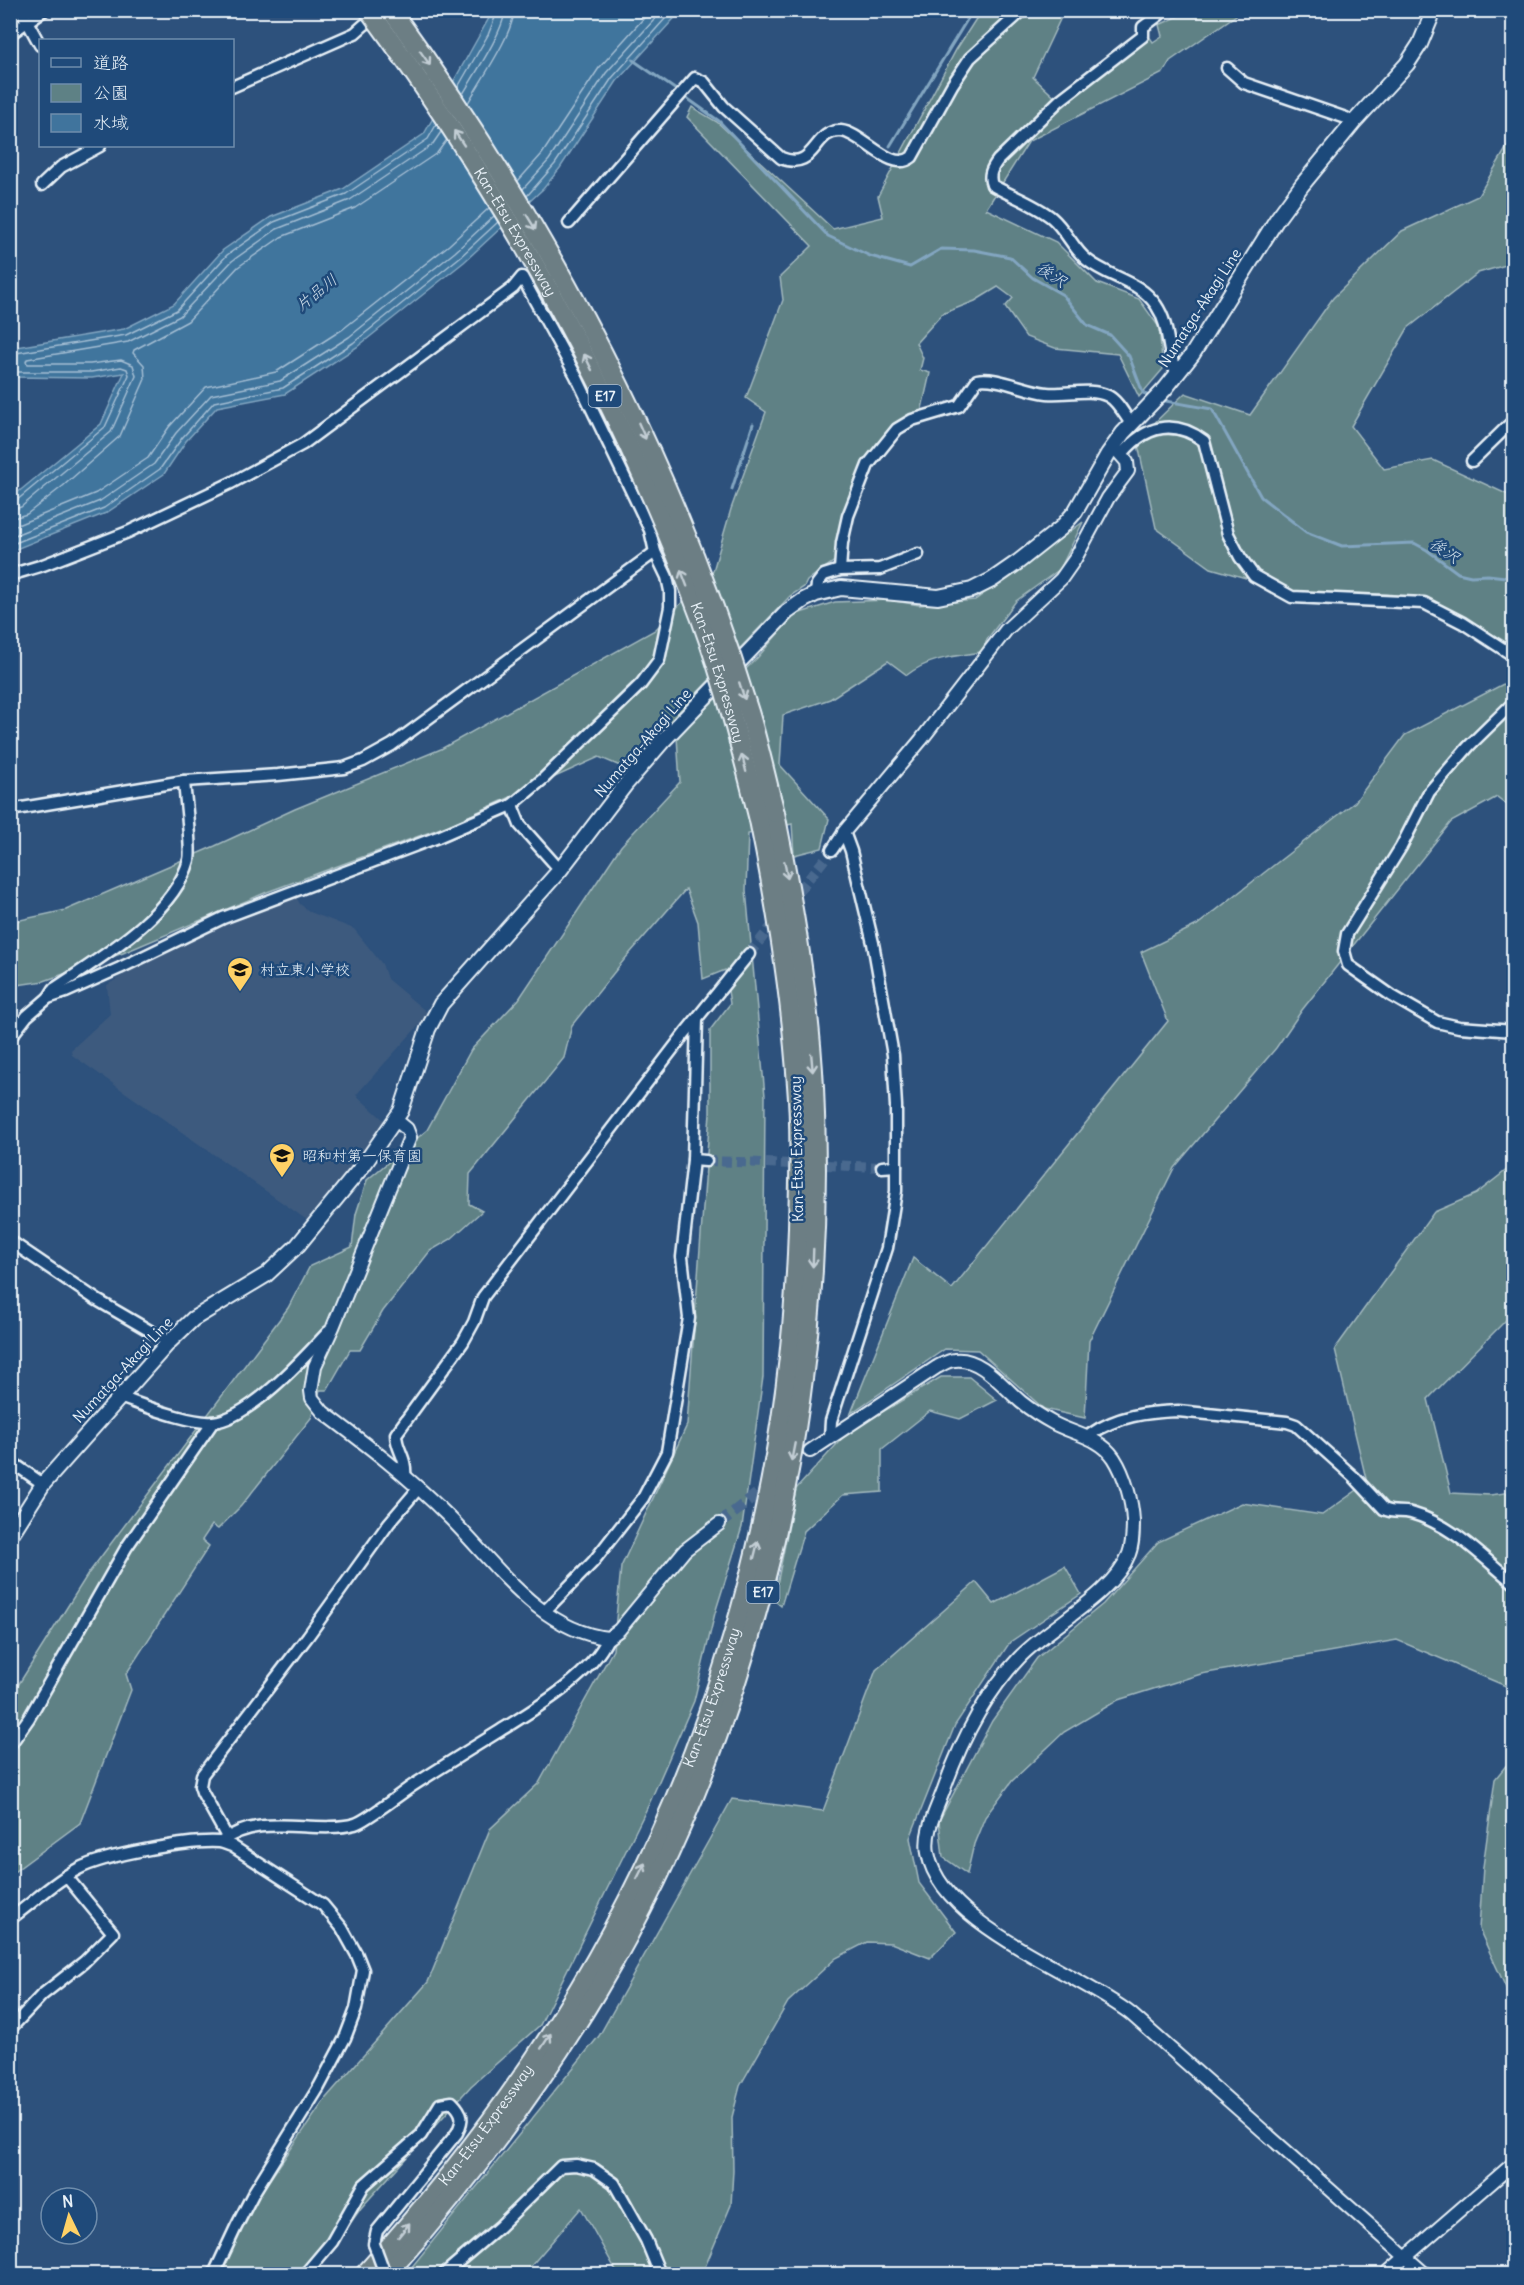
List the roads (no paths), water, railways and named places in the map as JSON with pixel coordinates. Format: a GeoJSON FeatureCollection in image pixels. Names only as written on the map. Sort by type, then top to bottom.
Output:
{"type":"FeatureCollection","features":[{"type":"Feature","properties":{"kind":"highway","name":"Kan-Etsu Expressway"},"geometry":{"type":"LineString","coordinates":[[369,10],[470,154],[577,339],[621,429],[663,524],[701,621],[767,816],[792,900],[806,996],[814,1085],[816,1184],[811,1301],[796,1438],[762,1595],[710,1756],[637,1916],[570,2035],[496,2142],[456,2193],[386,2274]]}},
{"type":"Feature","properties":{"kind":"highway","name":"Kan-Etsu Expressway"},"geometry":{"type":"LineString","coordinates":[[365,2274],[445,2181],[527,2070],[586,1976],[625,1903],[673,1804],[718,1683],[746,1592],[764,1517],[780,1432],[790,1359],[799,1184],[798,1088],[767,816],[750,714],[717,614],[636,418],[592,328],[541,237],[486,148],[390,10]]}},
{"type":"Feature","properties":{"kind":"main road","name":"Numatga-Akagi Line"},"geometry":{"type":"LineString","coordinates":[[10,1536],[43,1484],[170,1341],[193,1319],[266,1275],[298,1245],[365,1163],[396,1119],[407,1096],[428,1029],[441,1004],[560,870],[662,742],[779,620],[804,600],[816,594],[841,588],[938,597],[972,590],[992,580],[1061,528],[1075,512],[1118,450],[1131,425],[1178,374],[1197,348],[1277,219],[1353,123],[1407,64],[1420,44],[1434,10]]}},
{"type":"Feature","properties":{"kind":"street"},"geometry":{"type":"LineString","coordinates":[[21,10],[39,43]]}},
{"type":"Feature","properties":{"kind":"street"},"geometry":{"type":"LineString","coordinates":[[10,34],[44,10]]}},
{"type":"Feature","properties":{"kind":"street"},"geometry":{"type":"LineString","coordinates":[[234,86],[355,33],[390,10]]}},
{"type":"Feature","properties":{"kind":"street"},"geometry":{"type":"LineString","coordinates":[[569,224],[689,82],[695,78],[705,82],[724,107],[773,152],[788,161],[795,162],[806,158],[829,133],[842,131],[893,161],[903,162],[912,157],[952,85],[970,58],[1023,10]]}},
{"type":"Feature","properties":{"kind":"street"},"geometry":{"type":"LineString","coordinates":[[1157,10],[1159,15],[1143,27],[1143,36],[1060,100],[998,160],[991,170],[990,180],[992,185],[1052,218],[1086,259],[1145,292],[1162,317],[1170,344],[1173,366],[1178,374]]}},
{"type":"Feature","properties":{"kind":"street"},"geometry":{"type":"LineString","coordinates":[[1227,68],[1244,83],[1346,118],[1353,123]]}},
{"type":"Feature","properties":{"kind":"street"},"geometry":{"type":"LineString","coordinates":[[42,185],[61,167],[94,147]]}},
{"type":"Feature","properties":{"kind":"street"},"geometry":{"type":"LineString","coordinates":[[10,575],[43,566],[128,532],[231,483],[303,444],[513,288],[522,277],[576,376],[650,530],[655,552],[667,577],[670,591],[670,607],[659,660],[641,684],[543,779],[512,805],[438,837],[223,918],[66,992],[48,998]]}},
{"type":"Feature","properties":{"kind":"street"},"geometry":{"type":"LineString","coordinates":[[840,570],[842,543],[848,516],[868,465],[897,429],[912,420],[959,406],[977,380],[989,379],[1048,393],[1105,395],[1114,401],[1131,425]]}},
{"type":"Feature","properties":{"kind":"street"},"geometry":{"type":"LineString","coordinates":[[1472,461],[1514,420]]}},
{"type":"Feature","properties":{"kind":"street"},"geometry":{"type":"LineString","coordinates":[[832,850],[1006,630],[1061,579],[1075,559],[1104,505],[1128,471],[1127,462],[1118,450],[1155,428],[1173,428],[1194,433],[1204,441],[1228,534],[1240,557],[1254,576],[1292,597],[1424,603],[1463,623],[1514,656]]}},
{"type":"Feature","properties":{"kind":"street"},"geometry":{"type":"LineString","coordinates":[[10,810],[184,781],[344,768],[363,761],[392,745],[655,552]]}},
{"type":"Feature","properties":{"kind":"street"},"geometry":{"type":"LineString","coordinates":[[816,594],[817,584],[824,574],[840,570],[880,568],[918,554]]}},
{"type":"Feature","properties":{"kind":"street"},"geometry":{"type":"LineString","coordinates":[[1514,702],[1469,746],[1429,792],[1401,847],[1347,934],[1344,951],[1348,965],[1392,996],[1437,1022],[1514,1031]]}},
{"type":"Feature","properties":{"kind":"street"},"geometry":{"type":"LineString","coordinates":[[10,1038],[27,1016],[48,998],[54,989],[125,940],[149,918],[177,886],[190,858],[184,781]]}},
{"type":"Feature","properties":{"kind":"street"},"geometry":{"type":"LineString","coordinates":[[512,805],[520,825],[560,870]]}},
{"type":"Feature","properties":{"kind":"street"},"geometry":{"type":"LineString","coordinates":[[830,1437],[831,1422],[887,1248],[896,1191],[893,1055],[873,943],[851,851],[844,832]]}},
{"type":"Feature","properties":{"kind":"street"},"geometry":{"type":"LineString","coordinates":[[405,1477],[404,1458],[396,1440],[399,1427],[463,1342],[474,1322],[483,1297],[749,954]]}},
{"type":"Feature","properties":{"kind":"street"},"geometry":{"type":"LineString","coordinates":[[545,1611],[593,1562],[643,1498],[667,1452],[689,1318],[682,1257],[693,1160],[697,1019]]}},
{"type":"Feature","properties":{"kind":"street"},"geometry":{"type":"LineString","coordinates":[[396,1119],[407,1129],[410,1137],[315,1366],[312,1398],[323,1412],[405,1477],[447,1514],[513,1586],[545,1611],[576,1630],[608,1638]]}},
{"type":"Feature","properties":{"kind":"street"},"geometry":{"type":"LineString","coordinates":[[693,1160],[706,1161]]}},
{"type":"Feature","properties":{"kind":"street"},"geometry":{"type":"LineString","coordinates":[[882,1167],[896,1166]]}},
{"type":"Feature","properties":{"kind":"street"},"geometry":{"type":"LineString","coordinates":[[10,1241],[97,1300],[170,1341]]}},
{"type":"Feature","properties":{"kind":"street"},"geometry":{"type":"LineString","coordinates":[[119,1397],[194,1420],[213,1422],[229,1418],[264,1395],[296,1367],[333,1327]]}},
{"type":"Feature","properties":{"kind":"street"},"geometry":{"type":"LineString","coordinates":[[810,1451],[937,1367],[952,1360],[962,1360],[983,1368],[1031,1410],[1053,1423],[1098,1443],[1113,1457],[1130,1498],[1133,1535],[1130,1552],[1117,1574],[1094,1597],[1040,1637],[1019,1658],[998,1682],[975,1719],[955,1759],[928,1832],[928,1852],[934,1872],[945,1890],[959,1905],[1014,1946],[1112,1999],[1131,2014],[1425,2274]]}},
{"type":"Feature","properties":{"kind":"street"},"geometry":{"type":"LineString","coordinates":[[1089,1438],[1099,1428],[1146,1413],[1178,1411],[1287,1422],[1304,1431],[1384,1509],[1394,1513],[1411,1513],[1449,1529],[1514,1583]]}},
{"type":"Feature","properties":{"kind":"street"},"geometry":{"type":"LineString","coordinates":[[10,1745],[29,1718],[126,1548],[213,1422]]}},
{"type":"Feature","properties":{"kind":"street"},"geometry":{"type":"LineString","coordinates":[[10,1461],[43,1484]]}},
{"type":"Feature","properties":{"kind":"street"},"geometry":{"type":"LineString","coordinates":[[214,2274],[255,2192],[319,2087],[345,2037],[356,2009],[363,1970],[351,1941],[322,1905],[224,1840],[202,1792],[200,1786],[202,1775],[308,1636],[389,1523],[418,1489]]}},
{"type":"Feature","properties":{"kind":"street"},"geometry":{"type":"LineString","coordinates":[[10,1919],[66,1876],[96,1862],[167,1846],[224,1840],[265,1826],[339,1826],[360,1823],[404,1791],[547,1701],[570,1682],[603,1649],[608,1638],[632,1616],[685,1550],[719,1524]]}},
{"type":"Feature","properties":{"kind":"street"},"geometry":{"type":"LineString","coordinates":[[10,2029],[42,1995],[84,1962],[112,1933],[66,1876]]}},
{"type":"Feature","properties":{"kind":"street"},"geometry":{"type":"LineString","coordinates":[[305,2274],[332,2242],[364,2185],[421,2135],[440,2104],[452,2102],[460,2110],[463,2121],[457,2133],[377,2231],[374,2244],[386,2274]]}},
{"type":"Feature","properties":{"kind":"street"},"geometry":{"type":"LineString","coordinates":[[1386,2274],[1514,2163]]}},
{"type":"Feature","properties":{"kind":"street"},"geometry":{"type":"LineString","coordinates":[[444,2274],[499,2227],[561,2166],[576,2165],[594,2169],[614,2182],[660,2274]]}},
{"type":"Feature","properties":{"kind":"water","name":"片品川"},"geometry":{"type":"Polygon","coordinates":[[[493,11],[681,11],[617,81],[560,168],[543,189],[464,262],[357,347],[285,394],[217,407],[186,441],[164,474],[106,513],[11,551],[11,498],[101,424],[124,373],[92,378],[11,377],[11,348],[124,329],[174,304],[223,250],[271,217],[343,189],[424,134],[493,11]]]}},
{"type":"Feature","properties":{"kind":"waterway"},"geometry":{"type":"LineString","coordinates":[[890,146],[973,10]]}},
{"type":"Feature","properties":{"kind":"waterway","name":"後沢"},"geometry":{"type":"LineString","coordinates":[[633,60],[679,92]]}},
{"type":"Feature","properties":{"kind":"waterway","name":"後沢"},"geometry":{"type":"LineString","coordinates":[[684,96],[719,121],[828,236],[870,256],[910,267],[941,249],[974,250],[1010,257],[1033,278],[1063,295],[1087,325],[1110,335],[1129,356],[1143,393],[1151,397]]}},
{"type":"Feature","properties":{"kind":"waterway","name":"後沢"},"geometry":{"type":"LineString","coordinates":[[1160,400],[1212,409],[1261,497],[1306,532],[1342,546],[1414,543],[1458,573],[1471,576],[1514,578]]}},
{"type":"Feature","properties":{"kind":"waterway"},"geometry":{"type":"LineString","coordinates":[[732,489],[753,424]]}},
{"type":"Feature","properties":{"kind":"tunnel"},"geometry":{"type":"LineString","coordinates":[[790,902],[832,850]]}},
{"type":"Feature","properties":{"kind":"tunnel"},"geometry":{"type":"LineString","coordinates":[[749,954],[779,917]]}},
{"type":"Feature","properties":{"kind":"tunnel"},"geometry":{"type":"LineString","coordinates":[[706,1161],[882,1167]]}},
{"type":"Feature","properties":{"kind":"tunnel"},"geometry":{"type":"LineString","coordinates":[[719,1524],[770,1484]]}},
{"type":"Feature","properties":{"kind":"place","name":"村立東小学校"},"geometry":{"type":"Point","coordinates":[240,993]}},
{"type":"Feature","properties":{"kind":"place","name":"昭和村第一保育園"},"geometry":{"type":"Point","coordinates":[282,1179]}}]}
